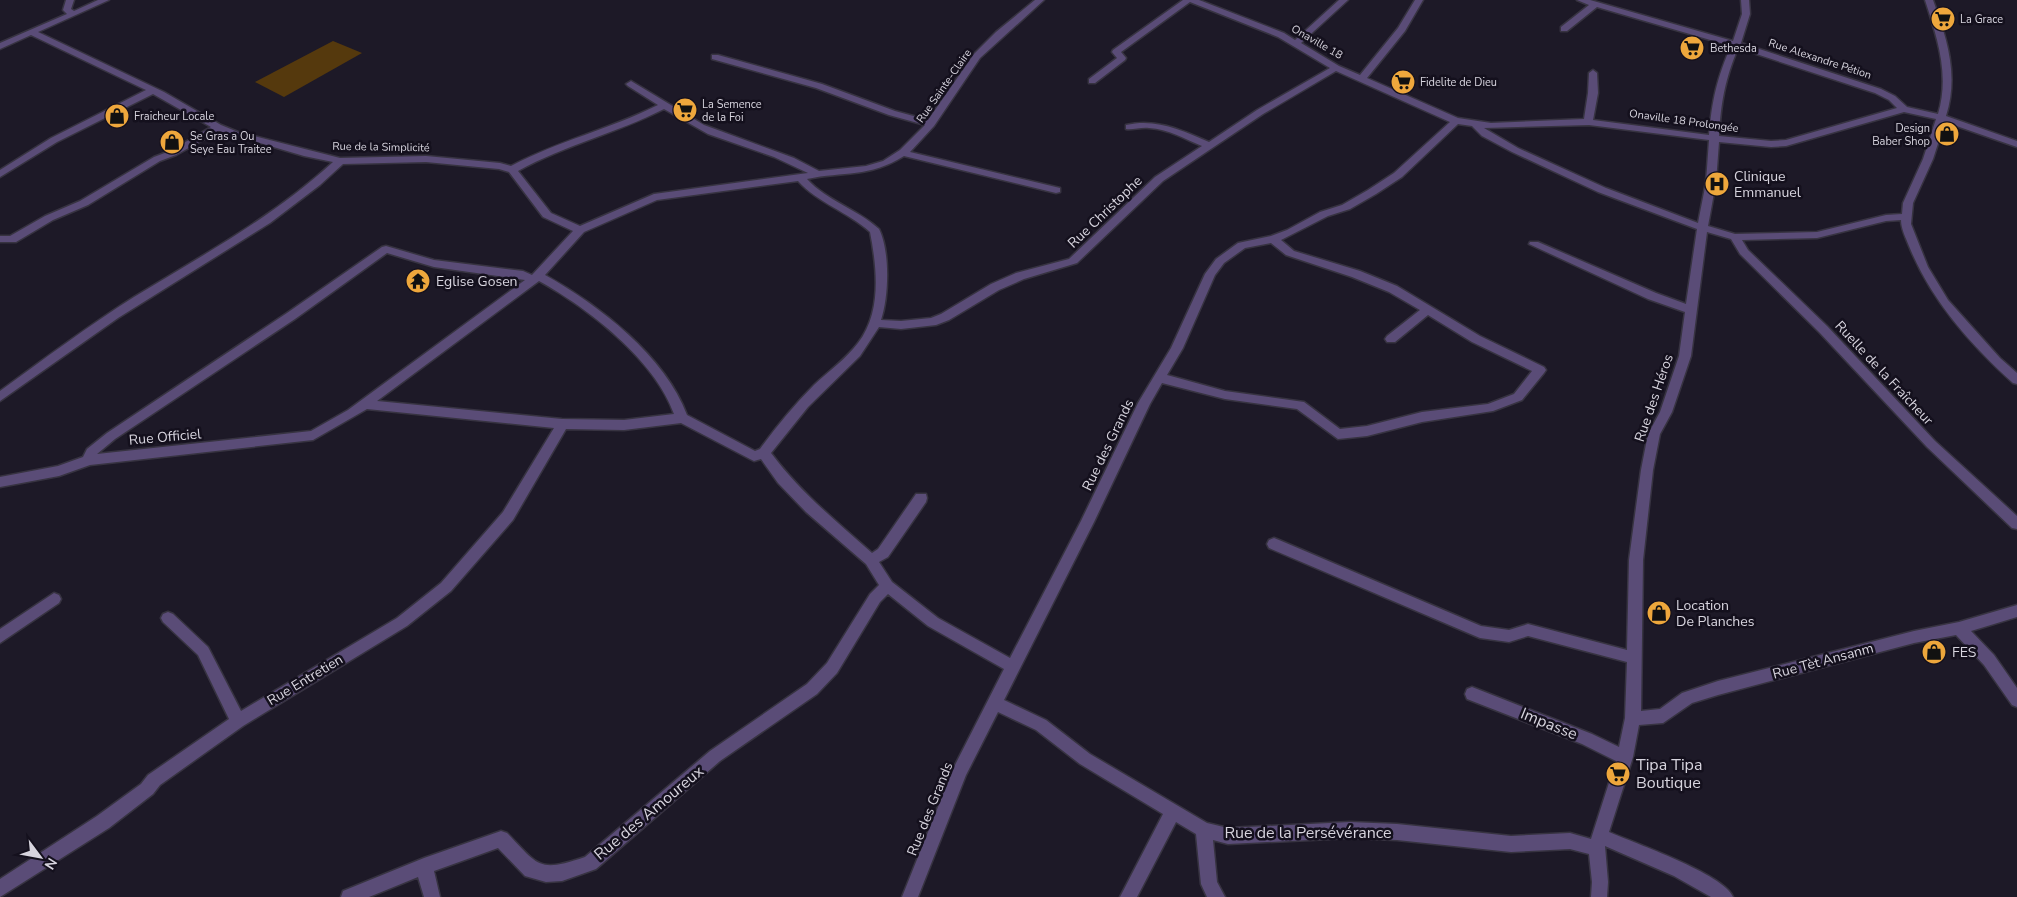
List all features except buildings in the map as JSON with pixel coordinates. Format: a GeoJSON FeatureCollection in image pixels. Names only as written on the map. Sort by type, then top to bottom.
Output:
{"type":"FeatureCollection","features":[{"type":"Feature","properties":{"kind":"street"},"geometry":{"type":"LineString","coordinates":[[70,0],[67,10],[74,14]]}},
{"type":"Feature","properties":{"kind":"street"},"geometry":{"type":"LineString","coordinates":[[0,46],[105,0]]}},
{"type":"Feature","properties":{"kind":"street","name":"Rue Sainte-Claire"},"geometry":{"type":"LineString","coordinates":[[580,230],[654,197],[800,178],[815,173],[872,168],[885,163],[920,138],[932,124],[977,56],[1040,0]]}},
{"type":"Feature","properties":{"kind":"street"},"geometry":{"type":"LineString","coordinates":[[1092,81],[1122,58],[1116,52],[1188,0]]}},
{"type":"Feature","properties":{"kind":"street","name":"Onaville 18"},"geometry":{"type":"LineString","coordinates":[[1192,0],[1296,43],[1336,68],[1456,121]]}},
{"type":"Feature","properties":{"kind":"street"},"geometry":{"type":"LineString","coordinates":[[1296,43],[1344,0]]}},
{"type":"Feature","properties":{"kind":"street"},"geometry":{"type":"LineString","coordinates":[[1362,78],[1402,29],[1419,0]]}},
{"type":"Feature","properties":{"kind":"street","name":"Rue Alexandre Pétion"},"geometry":{"type":"LineString","coordinates":[[1581,0],[1736,44],[1878,91],[1892,98],[1904,108],[1940,117],[2017,144]]}},
{"type":"Feature","properties":{"kind":"street","name":"Rue des Héros"},"geometry":{"type":"LineString","coordinates":[[1599,897],[1598,842],[1624,757],[1633,718],[1636,560],[1647,470],[1654,434],[1666,412],[1685,356],[1690,310],[1711,182],[1712,137],[1722,77],[1744,22],[1745,0]]}},
{"type":"Feature","properties":{"kind":"street"},"geometry":{"type":"LineString","coordinates":[[1929,0],[1939,24],[1946,59],[1948,88],[1928,159],[1908,203],[1905,217],[1906,224],[1923,267],[1937,292],[1996,361],[2017,380]]}},
{"type":"Feature","properties":{"kind":"street"},"geometry":{"type":"LineString","coordinates":[[1564,29],[1594,5]]}},
{"type":"Feature","properties":{"kind":"street","name":"Rue de la Simplicité"},"geometry":{"type":"LineString","coordinates":[[33,33],[153,90],[218,127],[307,154],[340,161],[426,158],[500,166],[512,170]]}},
{"type":"Feature","properties":{"kind":"street"},"geometry":{"type":"LineString","coordinates":[[0,35],[14,40]]}},
{"type":"Feature","properties":{"kind":"street"},"geometry":{"type":"LineString","coordinates":[[715,57],[818,86],[892,113],[932,124]]}},
{"type":"Feature","properties":{"kind":"street","name":"Rue Christophe"},"geometry":{"type":"LineString","coordinates":[[875,323],[901,325],[932,322],[945,318],[995,287],[1020,276],[1073,261],[1159,179],[1260,112],[1336,68]]}},
{"type":"Feature","properties":{"kind":"street"},"geometry":{"type":"LineString","coordinates":[[1589,122],[1588,115],[1594,93],[1593,73]]}},
{"type":"Feature","properties":{"kind":"street"},"geometry":{"type":"LineString","coordinates":[[631,84],[700,127],[749,146],[799,162],[815,173]]}},
{"type":"Feature","properties":{"kind":"street"},"geometry":{"type":"LineString","coordinates":[[0,174],[54,140],[153,90]]}},
{"type":"Feature","properties":{"kind":"street"},"geometry":{"type":"LineString","coordinates":[[580,230],[547,215],[512,170],[538,156],[575,144],[664,106]]}},
{"type":"Feature","properties":{"kind":"street","name":"Onaville 18 Prolongée"},"geometry":{"type":"LineString","coordinates":[[1456,121],[1476,125],[1589,122],[1756,143],[1786,143],[1904,108]]}},
{"type":"Feature","properties":{"kind":"street","name":"Rue des Grands"},"geometry":{"type":"LineString","coordinates":[[910,897],[959,772],[995,703],[1011,666],[1087,522],[1144,403],[1177,348],[1210,274],[1220,261],[1242,245],[1273,239],[1292,232],[1324,214],[1346,207],[1372,192],[1398,175],[1456,121]]}},
{"type":"Feature","properties":{"kind":"street"},"geometry":{"type":"LineString","coordinates":[[1129,127],[1139,124],[1158,126],[1210,146]]}},
{"type":"Feature","properties":{"kind":"street"},"geometry":{"type":"LineString","coordinates":[[1476,125],[1485,134],[1602,190],[1703,229],[1735,237],[1817,235],[1886,218],[1905,217]]}},
{"type":"Feature","properties":{"kind":"street"},"geometry":{"type":"LineString","coordinates":[[0,239],[12,240],[49,218],[84,203],[157,159],[173,153],[218,127]]}},
{"type":"Feature","properties":{"kind":"street"},"geometry":{"type":"LineString","coordinates":[[902,152],[915,157],[1056,190]]}},
{"type":"Feature","properties":{"kind":"street"},"geometry":{"type":"LineString","coordinates":[[0,397],[131,304],[277,213],[326,175],[340,161]]}},
{"type":"Feature","properties":{"kind":"street"},"geometry":{"type":"LineString","coordinates":[[365,404],[562,424],[624,425],[682,418],[754,456],[764,453],[784,426],[853,356],[867,339],[875,323],[881,296],[875,231],[856,216],[809,189],[800,178]]}},
{"type":"Feature","properties":{"kind":"street","name":"Rue Officiel"},"geometry":{"type":"LineString","coordinates":[[0,482],[59,471],[89,460],[313,435],[332,426],[365,404],[535,277],[580,230]]}},
{"type":"Feature","properties":{"kind":"street","name":"Ruelle de la Fraîcheur"},"geometry":{"type":"LineString","coordinates":[[1735,237],[1744,252],[1822,329],[1931,444],[2017,524]]}},
{"type":"Feature","properties":{"kind":"street"},"geometry":{"type":"LineString","coordinates":[[1160,378],[1225,395],[1300,405],[1338,434],[1367,430],[1422,417],[1489,408],[1518,397],[1540,370],[1484,343],[1393,289],[1356,274],[1290,253],[1273,239]]}},
{"type":"Feature","properties":{"kind":"street"},"geometry":{"type":"LineString","coordinates":[[1534,244],[1652,296],[1690,310]]}},
{"type":"Feature","properties":{"kind":"street"},"geometry":{"type":"LineString","coordinates":[[89,460],[92,452],[111,436],[291,316],[374,255],[386,249],[434,263],[535,277],[569,292],[644,358],[674,398],[682,418]]}},
{"type":"Feature","properties":{"kind":"street"},"geometry":{"type":"LineString","coordinates":[[1391,339],[1426,310]]}},
{"type":"Feature","properties":{"kind":"street","name":"Rue Entretien"},"geometry":{"type":"LineString","coordinates":[[0,890],[103,822],[147,789],[154,780],[238,720],[402,622],[446,587],[508,516],[562,424]]}},
{"type":"Feature","properties":{"kind":"street"},"geometry":{"type":"LineString","coordinates":[[764,453],[783,479],[811,508],[871,560],[887,586],[933,622],[1011,666]]}},
{"type":"Feature","properties":{"kind":"street"},"geometry":{"type":"LineString","coordinates":[[871,560],[883,552],[921,498]]}},
{"type":"Feature","properties":{"kind":"street"},"geometry":{"type":"LineString","coordinates":[[1274,544],[1480,632],[1509,636],[1528,630],[1635,658]]}},
{"type":"Feature","properties":{"kind":"street","name":"Rue des Amoureux"},"geometry":{"type":"LineString","coordinates":[[348,897],[424,866],[501,839],[530,870],[546,874],[562,873],[590,863],[715,756],[812,689],[832,668],[875,598],[887,586]]}},
{"type":"Feature","properties":{"kind":"street"},"geometry":{"type":"LineString","coordinates":[[0,637],[54,600]]}},
{"type":"Feature","properties":{"kind":"street","name":"Rue Tèt Ansanm"},"geometry":{"type":"LineString","coordinates":[[1633,718],[1663,716],[1687,698],[1718,688],[1914,637],[1959,628],[2017,611]]}},
{"type":"Feature","properties":{"kind":"street"},"geometry":{"type":"LineString","coordinates":[[168,618],[203,651],[238,720]]}},
{"type":"Feature","properties":{"kind":"street"},"geometry":{"type":"LineString","coordinates":[[1959,628],[1989,660],[2017,700]]}},
{"type":"Feature","properties":{"kind":"street","name":"Impasse"},"geometry":{"type":"LineString","coordinates":[[1472,694],[1587,739],[1624,757]]}},
{"type":"Feature","properties":{"kind":"street","name":"Rue de la Persévérance"},"geometry":{"type":"LineString","coordinates":[[995,703],[1041,725],[1086,759],[1204,830],[1228,836],[1350,830],[1391,832],[1512,844],[1570,841],[1598,842],[1678,870],[1713,888],[1725,897]]}},
{"type":"Feature","properties":{"kind":"street"},"geometry":{"type":"LineString","coordinates":[[1128,897],[1172,812]]}},
{"type":"Feature","properties":{"kind":"street"},"geometry":{"type":"LineString","coordinates":[[1204,830],[1209,884],[1217,897]]}},
{"type":"Feature","properties":{"kind":"street"},"geometry":{"type":"LineString","coordinates":[[424,866],[432,897]]}},
{"type":"Feature","properties":{"kind":"shaded area"},"geometry":{"type":"Polygon","coordinates":[[[333,41],[362,53],[284,97],[255,82],[333,41]]]}},
{"type":"Feature","properties":{"kind":"place","name":"La Grace"},"geometry":{"type":"Point","coordinates":[1943,19]}},
{"type":"Feature","properties":{"kind":"place","name":"Bethesda"},"geometry":{"type":"Point","coordinates":[1692,48]}},
{"type":"Feature","properties":{"kind":"place","name":"Fidelite de Dieu"},"geometry":{"type":"Point","coordinates":[1403,82]}},
{"type":"Feature","properties":{"kind":"place","name":"La Semence de la Foi"},"geometry":{"type":"Point","coordinates":[685,110]}},
{"type":"Feature","properties":{"kind":"place","name":"Fraicheur Locale"},"geometry":{"type":"Point","coordinates":[117,116]}},
{"type":"Feature","properties":{"kind":"place","name":"Design Baber Shop"},"geometry":{"type":"Point","coordinates":[1947,134]}},
{"type":"Feature","properties":{"kind":"place","name":"Se Gras a Ou Seye Eau Traitee"},"geometry":{"type":"Point","coordinates":[172,142]}},
{"type":"Feature","properties":{"kind":"place","name":"Clinique Emmanuel"},"geometry":{"type":"Point","coordinates":[1717,184]}},
{"type":"Feature","properties":{"kind":"place","name":"Eglise Gosen"},"geometry":{"type":"Point","coordinates":[418,281]}},
{"type":"Feature","properties":{"kind":"place","name":"Location De Planches"},"geometry":{"type":"Point","coordinates":[1659,613]}},
{"type":"Feature","properties":{"kind":"place","name":"FES"},"geometry":{"type":"Point","coordinates":[1934,652]}},
{"type":"Feature","properties":{"kind":"place","name":"Tipa Tipa Boutique"},"geometry":{"type":"Point","coordinates":[1618,774]}}]}
